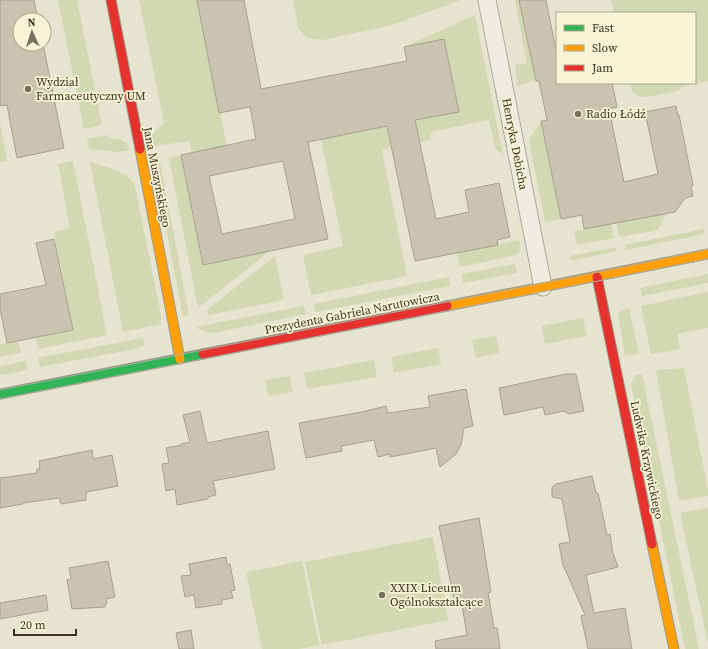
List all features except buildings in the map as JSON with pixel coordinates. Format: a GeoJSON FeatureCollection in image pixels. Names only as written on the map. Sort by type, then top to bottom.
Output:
{"type":"FeatureCollection","features":[{"type":"Feature","properties":{"kind":"street","name":"Jana Muszyńskiego"},"geometry":{"type":"LineString","coordinates":[[110,0],[180,359]]}},
{"type":"Feature","properties":{"kind":"street","name":"Henryka Debicha"},"geometry":{"type":"LineString","coordinates":[[487,0],[543,287]]}},
{"type":"Feature","properties":{"kind":"street","name":"Prezydenta Gabriela Narutowicza"},"geometry":{"type":"LineString","coordinates":[[0,394],[708,254]]}},
{"type":"Feature","properties":{"kind":"street","name":"Ludwika Krzywickiego"},"geometry":{"type":"LineString","coordinates":[[597,277],[674,649]]}},
{"type":"Feature","properties":{"kind":"green space"},"geometry":{"type":"Polygon","coordinates":[[[58,0],[77,0],[102,125],[84,129],[58,0]]]}},
{"type":"Feature","properties":{"kind":"green space"},"geometry":{"type":"Polygon","coordinates":[[[139,0],[197,0],[227,146],[192,153],[189,141],[149,147],[151,136],[164,123],[139,0]]]}},
{"type":"Feature","properties":{"kind":"green space"},"geometry":{"type":"Polygon","coordinates":[[[293,0],[461,0],[392,25],[323,40],[307,38],[298,28],[293,0]]]}},
{"type":"Feature","properties":{"kind":"green space"},"geometry":{"type":"Polygon","coordinates":[[[515,0],[518,0],[521,6],[535,80],[518,86],[515,65],[527,63],[515,0]]]}},
{"type":"Feature","properties":{"kind":"green space"},"geometry":{"type":"Polygon","coordinates":[[[611,0],[708,0],[708,81],[696,83],[696,12],[614,12],[611,0]]]}},
{"type":"Feature","properties":{"kind":"green space"},"geometry":{"type":"Polygon","coordinates":[[[475,15],[503,155],[495,148],[489,120],[430,132],[431,140],[382,150],[407,276],[311,295],[303,255],[343,246],[321,139],[458,112],[444,39],[404,47],[475,15]]]}},
{"type":"Feature","properties":{"kind":"green space"},"geometry":{"type":"Polygon","coordinates":[[[629,84],[693,84],[683,86],[678,91],[646,97],[639,97],[633,92],[629,84]]]}},
{"type":"Feature","properties":{"kind":"green space"},"geometry":{"type":"Polygon","coordinates":[[[541,121],[561,219],[545,222],[529,140],[541,121]]]}},
{"type":"Feature","properties":{"kind":"green space"},"geometry":{"type":"Polygon","coordinates":[[[0,123],[7,161],[0,162],[0,123]]]}},
{"type":"Feature","properties":{"kind":"green space"},"geometry":{"type":"Polygon","coordinates":[[[108,135],[109,139],[120,139],[125,142],[130,150],[118,152],[89,149],[87,139],[108,135]]]}},
{"type":"Feature","properties":{"kind":"green space"},"geometry":{"type":"Polygon","coordinates":[[[181,155],[203,265],[271,250],[198,308],[169,158],[181,155]]]}},
{"type":"Feature","properties":{"kind":"green space"},"geometry":{"type":"Polygon","coordinates":[[[152,156],[159,157],[189,315],[184,316],[182,311],[152,156]]]}},
{"type":"Feature","properties":{"kind":"green space"},"geometry":{"type":"Polygon","coordinates":[[[73,161],[107,335],[38,349],[36,338],[73,330],[54,232],[70,228],[58,164],[73,161]]]}},
{"type":"Feature","properties":{"kind":"green space"},"geometry":{"type":"Polygon","coordinates":[[[90,162],[127,176],[135,186],[161,315],[161,324],[123,332],[90,162]]]}},
{"type":"Feature","properties":{"kind":"green space"},"geometry":{"type":"Polygon","coordinates":[[[659,214],[666,214],[658,230],[619,237],[616,223],[659,214]]]}},
{"type":"Feature","properties":{"kind":"green space"},"geometry":{"type":"Polygon","coordinates":[[[611,224],[614,238],[577,245],[574,231],[611,224]]]}},
{"type":"Feature","properties":{"kind":"green space"},"geometry":{"type":"Polygon","coordinates":[[[704,229],[705,234],[625,250],[625,245],[704,229]]]}},
{"type":"Feature","properties":{"kind":"green space"},"geometry":{"type":"Polygon","coordinates":[[[519,240],[520,250],[517,255],[460,267],[457,253],[519,240]]]}},
{"type":"Feature","properties":{"kind":"green space"},"geometry":{"type":"Polygon","coordinates":[[[616,247],[617,251],[571,261],[570,256],[616,247]]]}},
{"type":"Feature","properties":{"kind":"green space"},"geometry":{"type":"Polygon","coordinates":[[[275,256],[284,300],[208,315],[207,310],[275,256]]]}},
{"type":"Feature","properties":{"kind":"green space"},"geometry":{"type":"Polygon","coordinates":[[[515,264],[517,273],[463,283],[462,274],[515,264]]]}},
{"type":"Feature","properties":{"kind":"green space"},"geometry":{"type":"Polygon","coordinates":[[[708,274],[708,283],[642,296],[640,288],[708,274]]]}},
{"type":"Feature","properties":{"kind":"green space"},"geometry":{"type":"Polygon","coordinates":[[[449,277],[450,286],[316,312],[314,304],[449,277]]]}},
{"type":"Feature","properties":{"kind":"green space"},"geometry":{"type":"Polygon","coordinates":[[[708,292],[708,328],[677,334],[680,349],[651,354],[641,306],[708,292]]]}},
{"type":"Feature","properties":{"kind":"green space"},"geometry":{"type":"Polygon","coordinates":[[[304,306],[306,314],[213,333],[203,331],[195,327],[304,306]]]}},
{"type":"Feature","properties":{"kind":"green space"},"geometry":{"type":"Polygon","coordinates":[[[629,308],[639,354],[625,355],[618,315],[621,310],[629,308]]]}},
{"type":"Feature","properties":{"kind":"green space"},"geometry":{"type":"Polygon","coordinates":[[[583,318],[587,336],[545,344],[542,326],[583,318]]]}},
{"type":"Feature","properties":{"kind":"green space"},"geometry":{"type":"Polygon","coordinates":[[[496,336],[500,353],[476,358],[472,340],[496,336]]]}},
{"type":"Feature","properties":{"kind":"green space"},"geometry":{"type":"Polygon","coordinates":[[[143,338],[144,346],[40,367],[38,358],[143,338]]]}},
{"type":"Feature","properties":{"kind":"green space"},"geometry":{"type":"Polygon","coordinates":[[[18,341],[21,353],[0,357],[0,345],[18,341]]]}},
{"type":"Feature","properties":{"kind":"green space"},"geometry":{"type":"Polygon","coordinates":[[[438,348],[441,364],[394,373],[391,357],[438,348]]]}},
{"type":"Feature","properties":{"kind":"green space"},"geometry":{"type":"Polygon","coordinates":[[[374,360],[377,377],[307,389],[304,373],[374,360]]]}},
{"type":"Feature","properties":{"kind":"green space"},"geometry":{"type":"Polygon","coordinates":[[[26,361],[28,370],[0,375],[0,366],[26,361]]]}},
{"type":"Feature","properties":{"kind":"green space"},"geometry":{"type":"Polygon","coordinates":[[[684,368],[708,496],[679,501],[656,370],[684,368]]]}},
{"type":"Feature","properties":{"kind":"green space"},"geometry":{"type":"Polygon","coordinates":[[[642,374],[699,649],[685,649],[631,383],[636,375],[642,374]]]}},
{"type":"Feature","properties":{"kind":"green space"},"geometry":{"type":"Polygon","coordinates":[[[290,376],[293,392],[268,396],[265,380],[290,376]]]}},
{"type":"Feature","properties":{"kind":"green space"},"geometry":{"type":"Polygon","coordinates":[[[708,508],[708,643],[680,513],[708,508]]]}},
{"type":"Feature","properties":{"kind":"green space"},"geometry":{"type":"Polygon","coordinates":[[[433,537],[448,620],[322,645],[305,562],[433,537]]]}},
{"type":"Feature","properties":{"kind":"green space"},"geometry":{"type":"Polygon","coordinates":[[[302,561],[319,645],[299,649],[262,649],[246,572],[302,561]]]}},
{"type":"Feature","properties":{"kind":"tram line"},"geometry":{"type":"LineString","coordinates":[[0,390],[629,266],[708,249]]}},
{"type":"Feature","properties":{"kind":"tram line"},"geometry":{"type":"LineString","coordinates":[[0,399],[708,259]]}},
{"type":"Feature","properties":{"kind":"traffic: fast"},"geometry":{"type":"LineString","coordinates":[[0,394],[203,354]]}},
{"type":"Feature","properties":{"kind":"traffic: slow"},"geometry":{"type":"LineString","coordinates":[[140,149],[180,359]]}},
{"type":"Feature","properties":{"kind":"traffic: slow"},"geometry":{"type":"LineString","coordinates":[[447,306],[708,254]]}},
{"type":"Feature","properties":{"kind":"traffic: slow"},"geometry":{"type":"LineString","coordinates":[[652,544],[674,649]]}},
{"type":"Feature","properties":{"kind":"traffic: jam"},"geometry":{"type":"LineString","coordinates":[[111,0],[140,149]]}},
{"type":"Feature","properties":{"kind":"traffic: jam"},"geometry":{"type":"LineString","coordinates":[[597,277],[652,544]]}},
{"type":"Feature","properties":{"kind":"traffic: jam"},"geometry":{"type":"LineString","coordinates":[[203,354],[447,306]]}},
{"type":"Feature","properties":{"kind":"place","name":"Wydział Farmaceutyczny UM"},"geometry":{"type":"Point","coordinates":[28,89]}},
{"type":"Feature","properties":{"kind":"place","name":"Radio Łódź"},"geometry":{"type":"Point","coordinates":[578,114]}},
{"type":"Feature","properties":{"kind":"place","name":"XXIX Liceum Ogólnokształcące"},"geometry":{"type":"Point","coordinates":[382,595]}}]}
